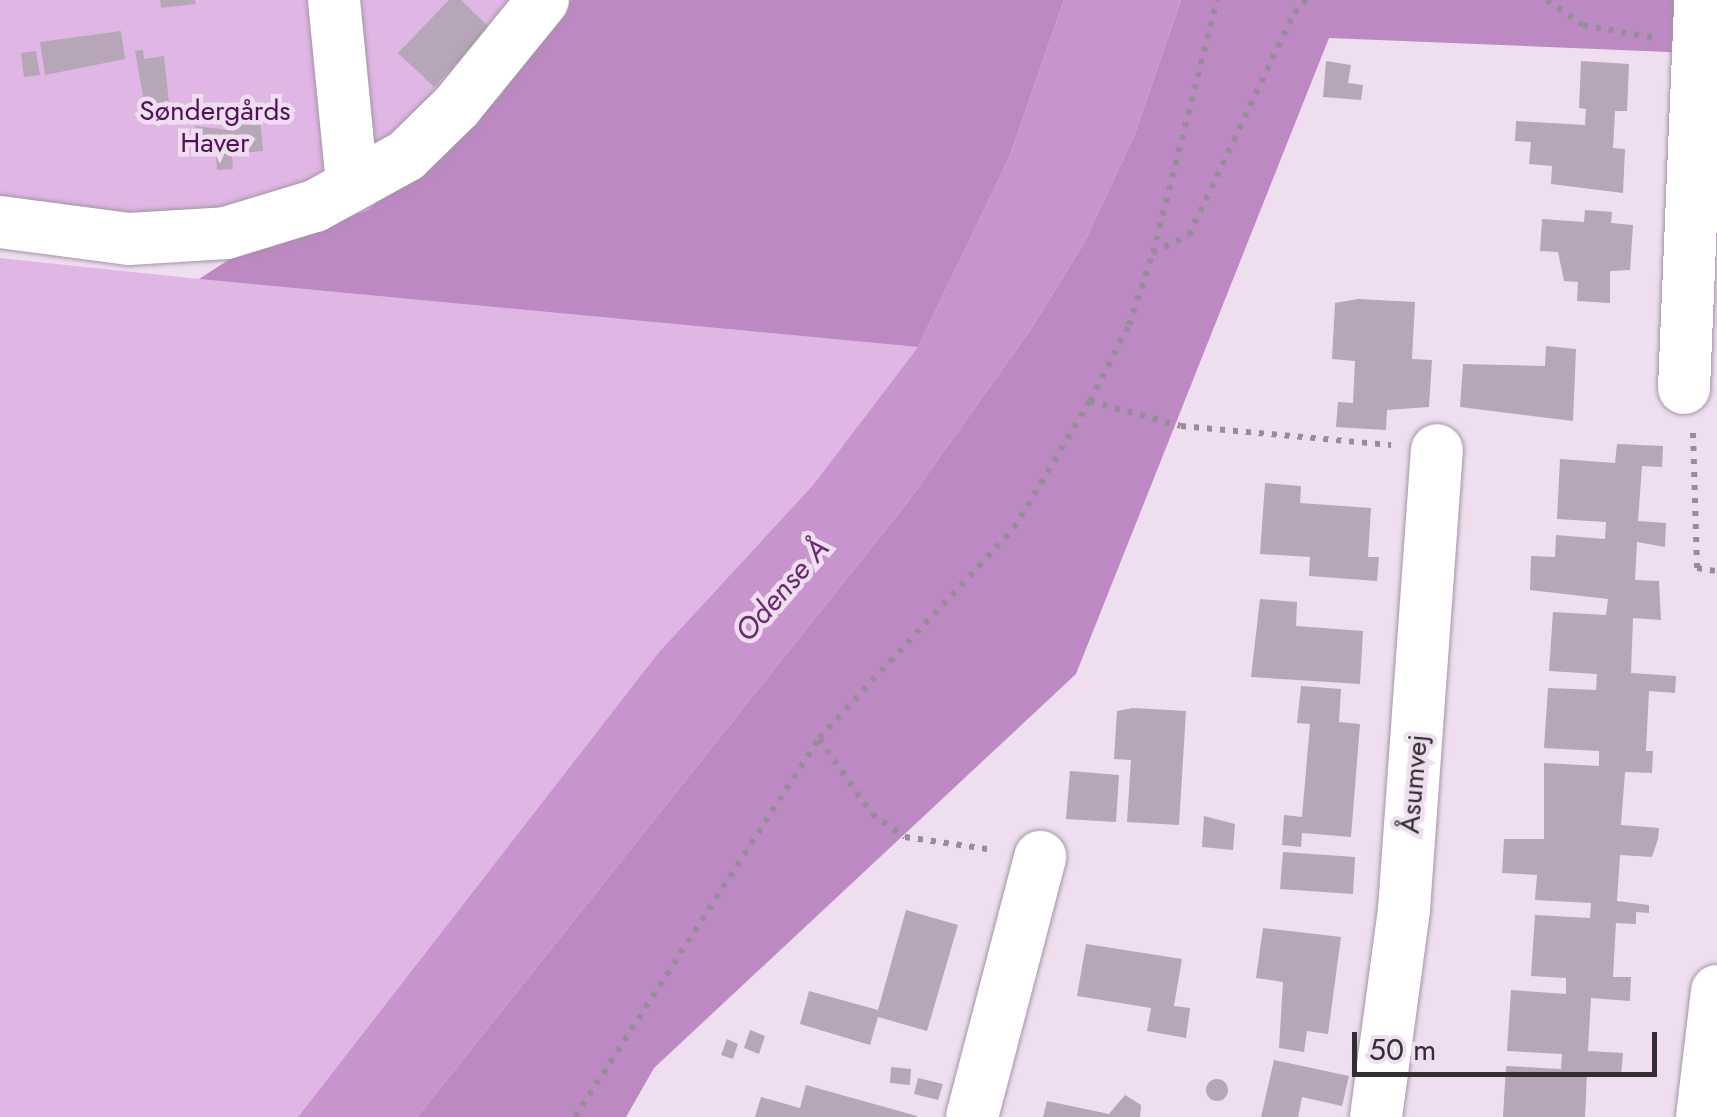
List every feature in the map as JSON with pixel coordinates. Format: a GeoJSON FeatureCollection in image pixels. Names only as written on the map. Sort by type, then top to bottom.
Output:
{"type":"FeatureCollection","features":[{"type":"Feature","properties":{"kind":"street"},"geometry":{"type":"LineString","coordinates":[[334,0],[352,184]]}},
{"type":"Feature","properties":{"kind":"street"},"geometry":{"type":"LineString","coordinates":[[0,222],[129,238],[226,233],[315,206],[406,156],[457,106],[543,0]]}},
{"type":"Feature","properties":{"kind":"street"},"geometry":{"type":"LineString","coordinates":[[1684,388],[1698,22]]}},
{"type":"Feature","properties":{"kind":"street","name":"Åsumvej"},"geometry":{"type":"LineString","coordinates":[[1376,1117],[1404,909],[1437,450]]}},
{"type":"Feature","properties":{"kind":"street"},"geometry":{"type":"LineString","coordinates":[[972,1117],[1040,857]]}},
{"type":"Feature","properties":{"kind":"street"},"geometry":{"type":"LineString","coordinates":[[1702,1117],[1717,991]]}},
{"type":"Feature","properties":{"kind":"path"},"geometry":{"type":"LineString","coordinates":[[574,1117],[819,738],[1014,528],[1090,400],[1129,324],[1154,253],[1217,0]]}},
{"type":"Feature","properties":{"kind":"path"},"geometry":{"type":"LineString","coordinates":[[1154,253],[1189,234],[1294,13],[1306,0]]}},
{"type":"Feature","properties":{"kind":"path"},"geometry":{"type":"LineString","coordinates":[[1547,0],[1583,25],[1698,22]]}},
{"type":"Feature","properties":{"kind":"path"},"geometry":{"type":"LineString","coordinates":[[1684,388],[1692,411],[1697,568],[1717,571]]}},
{"type":"Feature","properties":{"kind":"path"},"geometry":{"type":"LineString","coordinates":[[1090,400],[1181,426],[1437,450]]}},
{"type":"Feature","properties":{"kind":"path"},"geometry":{"type":"LineString","coordinates":[[819,738],[872,814],[905,837],[1040,857]]}},
{"type":"Feature","properties":{"kind":"green space","name":"Søndergårds Haver"},"geometry":{"type":"Polygon","coordinates":[[[0,0],[571,0],[467,122],[368,210],[233,257],[0,237],[0,0]]]}},
{"type":"Feature","properties":{"kind":"green space"},"geometry":{"type":"Polygon","coordinates":[[[0,258],[918,347],[813,485],[659,652],[298,1117],[0,1117],[0,258]]]}},
{"type":"Feature","properties":{"kind":"shaded area"},"geometry":{"type":"Polygon","coordinates":[[[571,0],[1064,0],[1009,158],[918,347],[199,279],[233,257],[368,210],[467,122],[571,0]]]}},
{"type":"Feature","properties":{"kind":"shaded area"},"geometry":{"type":"Polygon","coordinates":[[[1181,0],[1717,0],[1717,54],[1329,38],[1076,674],[654,1068],[626,1117],[417,1117],[904,507],[1031,329],[1084,243],[1134,136],[1181,0]]]}},
{"type":"Feature","properties":{"kind":"water","name":"Odense Å"},"geometry":{"type":"Polygon","coordinates":[[[1064,0],[1181,0],[1134,136],[1084,243],[1031,329],[904,507],[417,1117],[298,1117],[659,652],[813,485],[918,347],[1009,158],[1064,0]]]}},
{"type":"Feature","properties":{"kind":"building"},"geometry":{"type":"Polygon","coordinates":[[[160,0],[195,0],[196,4],[161,8],[160,0]]]}},
{"type":"Feature","properties":{"kind":"building"},"geometry":{"type":"Polygon","coordinates":[[[449,0],[461,0],[490,28],[434,87],[398,53],[449,0]]]}},
{"type":"Feature","properties":{"kind":"building"},"geometry":{"type":"Polygon","coordinates":[[[121,31],[125,59],[45,75],[40,42],[121,31]]]}},
{"type":"Feature","properties":{"kind":"building"},"geometry":{"type":"Polygon","coordinates":[[[143,50],[144,59],[164,56],[169,103],[145,107],[135,51],[143,50]]]}},
{"type":"Feature","properties":{"kind":"building"},"geometry":{"type":"Polygon","coordinates":[[[36,51],[40,75],[24,77],[21,53],[36,51]]]}},
{"type":"Feature","properties":{"kind":"building"},"geometry":{"type":"Polygon","coordinates":[[[1326,61],[1351,65],[1348,83],[1363,85],[1361,100],[1323,97],[1326,61]]]}},
{"type":"Feature","properties":{"kind":"building"},"geometry":{"type":"Polygon","coordinates":[[[1581,61],[1629,64],[1627,111],[1615,111],[1613,148],[1625,149],[1623,193],[1551,184],[1552,166],[1529,164],[1531,142],[1515,141],[1516,121],[1585,125],[1586,109],[1579,108],[1581,61]]]}},
{"type":"Feature","properties":{"kind":"building"},"geometry":{"type":"Polygon","coordinates":[[[260,118],[263,151],[232,154],[233,169],[217,170],[215,147],[198,149],[195,126],[228,130],[226,121],[260,118]]]}},
{"type":"Feature","properties":{"kind":"building"},"geometry":{"type":"Polygon","coordinates":[[[1585,210],[1612,212],[1611,223],[1633,225],[1630,270],[1610,271],[1610,303],[1577,301],[1578,282],[1564,281],[1558,252],[1540,251],[1542,219],[1584,222],[1585,210]]]}},
{"type":"Feature","properties":{"kind":"building"},"geometry":{"type":"Polygon","coordinates":[[[1358,299],[1415,302],[1412,359],[1432,360],[1429,407],[1387,410],[1386,430],[1336,427],[1338,402],[1353,403],[1355,361],[1332,359],[1335,303],[1358,299]]]}},
{"type":"Feature","properties":{"kind":"building"},"geometry":{"type":"Polygon","coordinates":[[[1546,346],[1576,349],[1573,421],[1460,407],[1463,364],[1545,366],[1546,346]]]}},
{"type":"Feature","properties":{"kind":"building"},"geometry":{"type":"Polygon","coordinates":[[[1617,444],[1663,446],[1662,467],[1642,466],[1638,521],[1666,523],[1665,547],[1637,542],[1635,580],[1659,581],[1661,620],[1633,618],[1631,673],[1676,676],[1675,693],[1649,691],[1646,751],[1653,751],[1652,773],[1625,772],[1621,825],[1659,828],[1652,857],[1620,855],[1617,901],[1649,905],[1649,913],[1636,912],[1636,924],[1616,923],[1613,977],[1631,977],[1630,1001],[1591,998],[1588,1051],[1623,1053],[1621,1076],[1587,1074],[1585,1117],[1503,1117],[1506,1066],[1561,1069],[1562,1054],[1507,1051],[1511,990],[1566,994],[1566,978],[1531,976],[1535,915],[1590,918],[1591,903],[1535,900],[1537,875],[1502,873],[1504,839],[1544,839],[1544,763],[1599,766],[1599,751],[1544,748],[1548,688],[1596,690],[1597,674],[1549,671],[1553,612],[1606,615],[1608,599],[1530,590],[1531,556],[1555,557],[1556,535],[1605,539],[1606,522],[1557,519],[1560,459],[1615,463],[1617,444]]]}},
{"type":"Feature","properties":{"kind":"building"},"geometry":{"type":"Polygon","coordinates":[[[1265,483],[1301,486],[1300,503],[1371,508],[1368,557],[1379,557],[1377,581],[1309,576],[1310,557],[1260,554],[1265,483]]]}},
{"type":"Feature","properties":{"kind":"building"},"geometry":{"type":"Polygon","coordinates":[[[1260,599],[1297,602],[1296,626],[1363,631],[1360,684],[1251,677],[1260,599]]]}},
{"type":"Feature","properties":{"kind":"building"},"geometry":{"type":"Polygon","coordinates":[[[1301,686],[1341,689],[1339,722],[1360,724],[1351,837],[1302,833],[1301,847],[1282,845],[1284,815],[1302,817],[1310,724],[1297,723],[1301,686]]]}},
{"type":"Feature","properties":{"kind":"building"},"geometry":{"type":"Polygon","coordinates":[[[1117,711],[1186,711],[1179,825],[1127,822],[1131,760],[1114,759],[1117,711]]]}},
{"type":"Feature","properties":{"kind":"building"},"geometry":{"type":"Polygon","coordinates":[[[1070,771],[1119,775],[1116,822],[1066,819],[1070,771]]]}},
{"type":"Feature","properties":{"kind":"building"},"geometry":{"type":"Polygon","coordinates":[[[1204,816],[1235,824],[1233,850],[1202,847],[1204,816]]]}},
{"type":"Feature","properties":{"kind":"building"},"geometry":{"type":"Polygon","coordinates":[[[1283,852],[1355,857],[1353,894],[1280,889],[1283,852]]]}},
{"type":"Feature","properties":{"kind":"building"},"geometry":{"type":"Polygon","coordinates":[[[906,910],[958,925],[927,1031],[878,1017],[870,1045],[800,1024],[809,991],[878,1010],[906,910]]]}},
{"type":"Feature","properties":{"kind":"building"},"geometry":{"type":"Polygon","coordinates":[[[1263,928],[1341,937],[1328,1034],[1307,1031],[1304,1052],[1279,1048],[1283,982],[1256,978],[1263,928]]]}},
{"type":"Feature","properties":{"kind":"building"},"geometry":{"type":"Polygon","coordinates":[[[1086,944],[1182,959],[1174,1006],[1190,1008],[1186,1038],[1147,1031],[1151,1008],[1077,996],[1086,944]]]}},
{"type":"Feature","properties":{"kind":"building"},"geometry":{"type":"Polygon","coordinates":[[[750,1030],[765,1036],[759,1054],[744,1048],[750,1030]]]}},
{"type":"Feature","properties":{"kind":"building"},"geometry":{"type":"Polygon","coordinates":[[[727,1039],[738,1044],[733,1059],[721,1055],[727,1039]]]}},
{"type":"Feature","properties":{"kind":"building"},"geometry":{"type":"Polygon","coordinates":[[[1274,1060],[1349,1076],[1342,1106],[1302,1097],[1298,1117],[1261,1117],[1274,1060]]]}},
{"type":"Feature","properties":{"kind":"building"},"geometry":{"type":"Polygon","coordinates":[[[891,1067],[911,1069],[910,1085],[890,1083],[891,1067]]]}},
{"type":"Feature","properties":{"kind":"building"},"geometry":{"type":"Polygon","coordinates":[[[918,1078],[943,1084],[938,1100],[914,1094],[918,1078]]]}},
{"type":"Feature","properties":{"kind":"building"},"geometry":{"type":"Polygon","coordinates":[[[1217,1079],[1228,1090],[1217,1101],[1206,1090],[1217,1079]]]}},
{"type":"Feature","properties":{"kind":"building"},"geometry":{"type":"Polygon","coordinates":[[[806,1085],[917,1117],[755,1117],[761,1097],[800,1108],[806,1085]]]}},
{"type":"Feature","properties":{"kind":"building"},"geometry":{"type":"Polygon","coordinates":[[[1125,1095],[1141,1105],[1140,1117],[1043,1117],[1047,1101],[1109,1114],[1125,1095]]]}}]}
